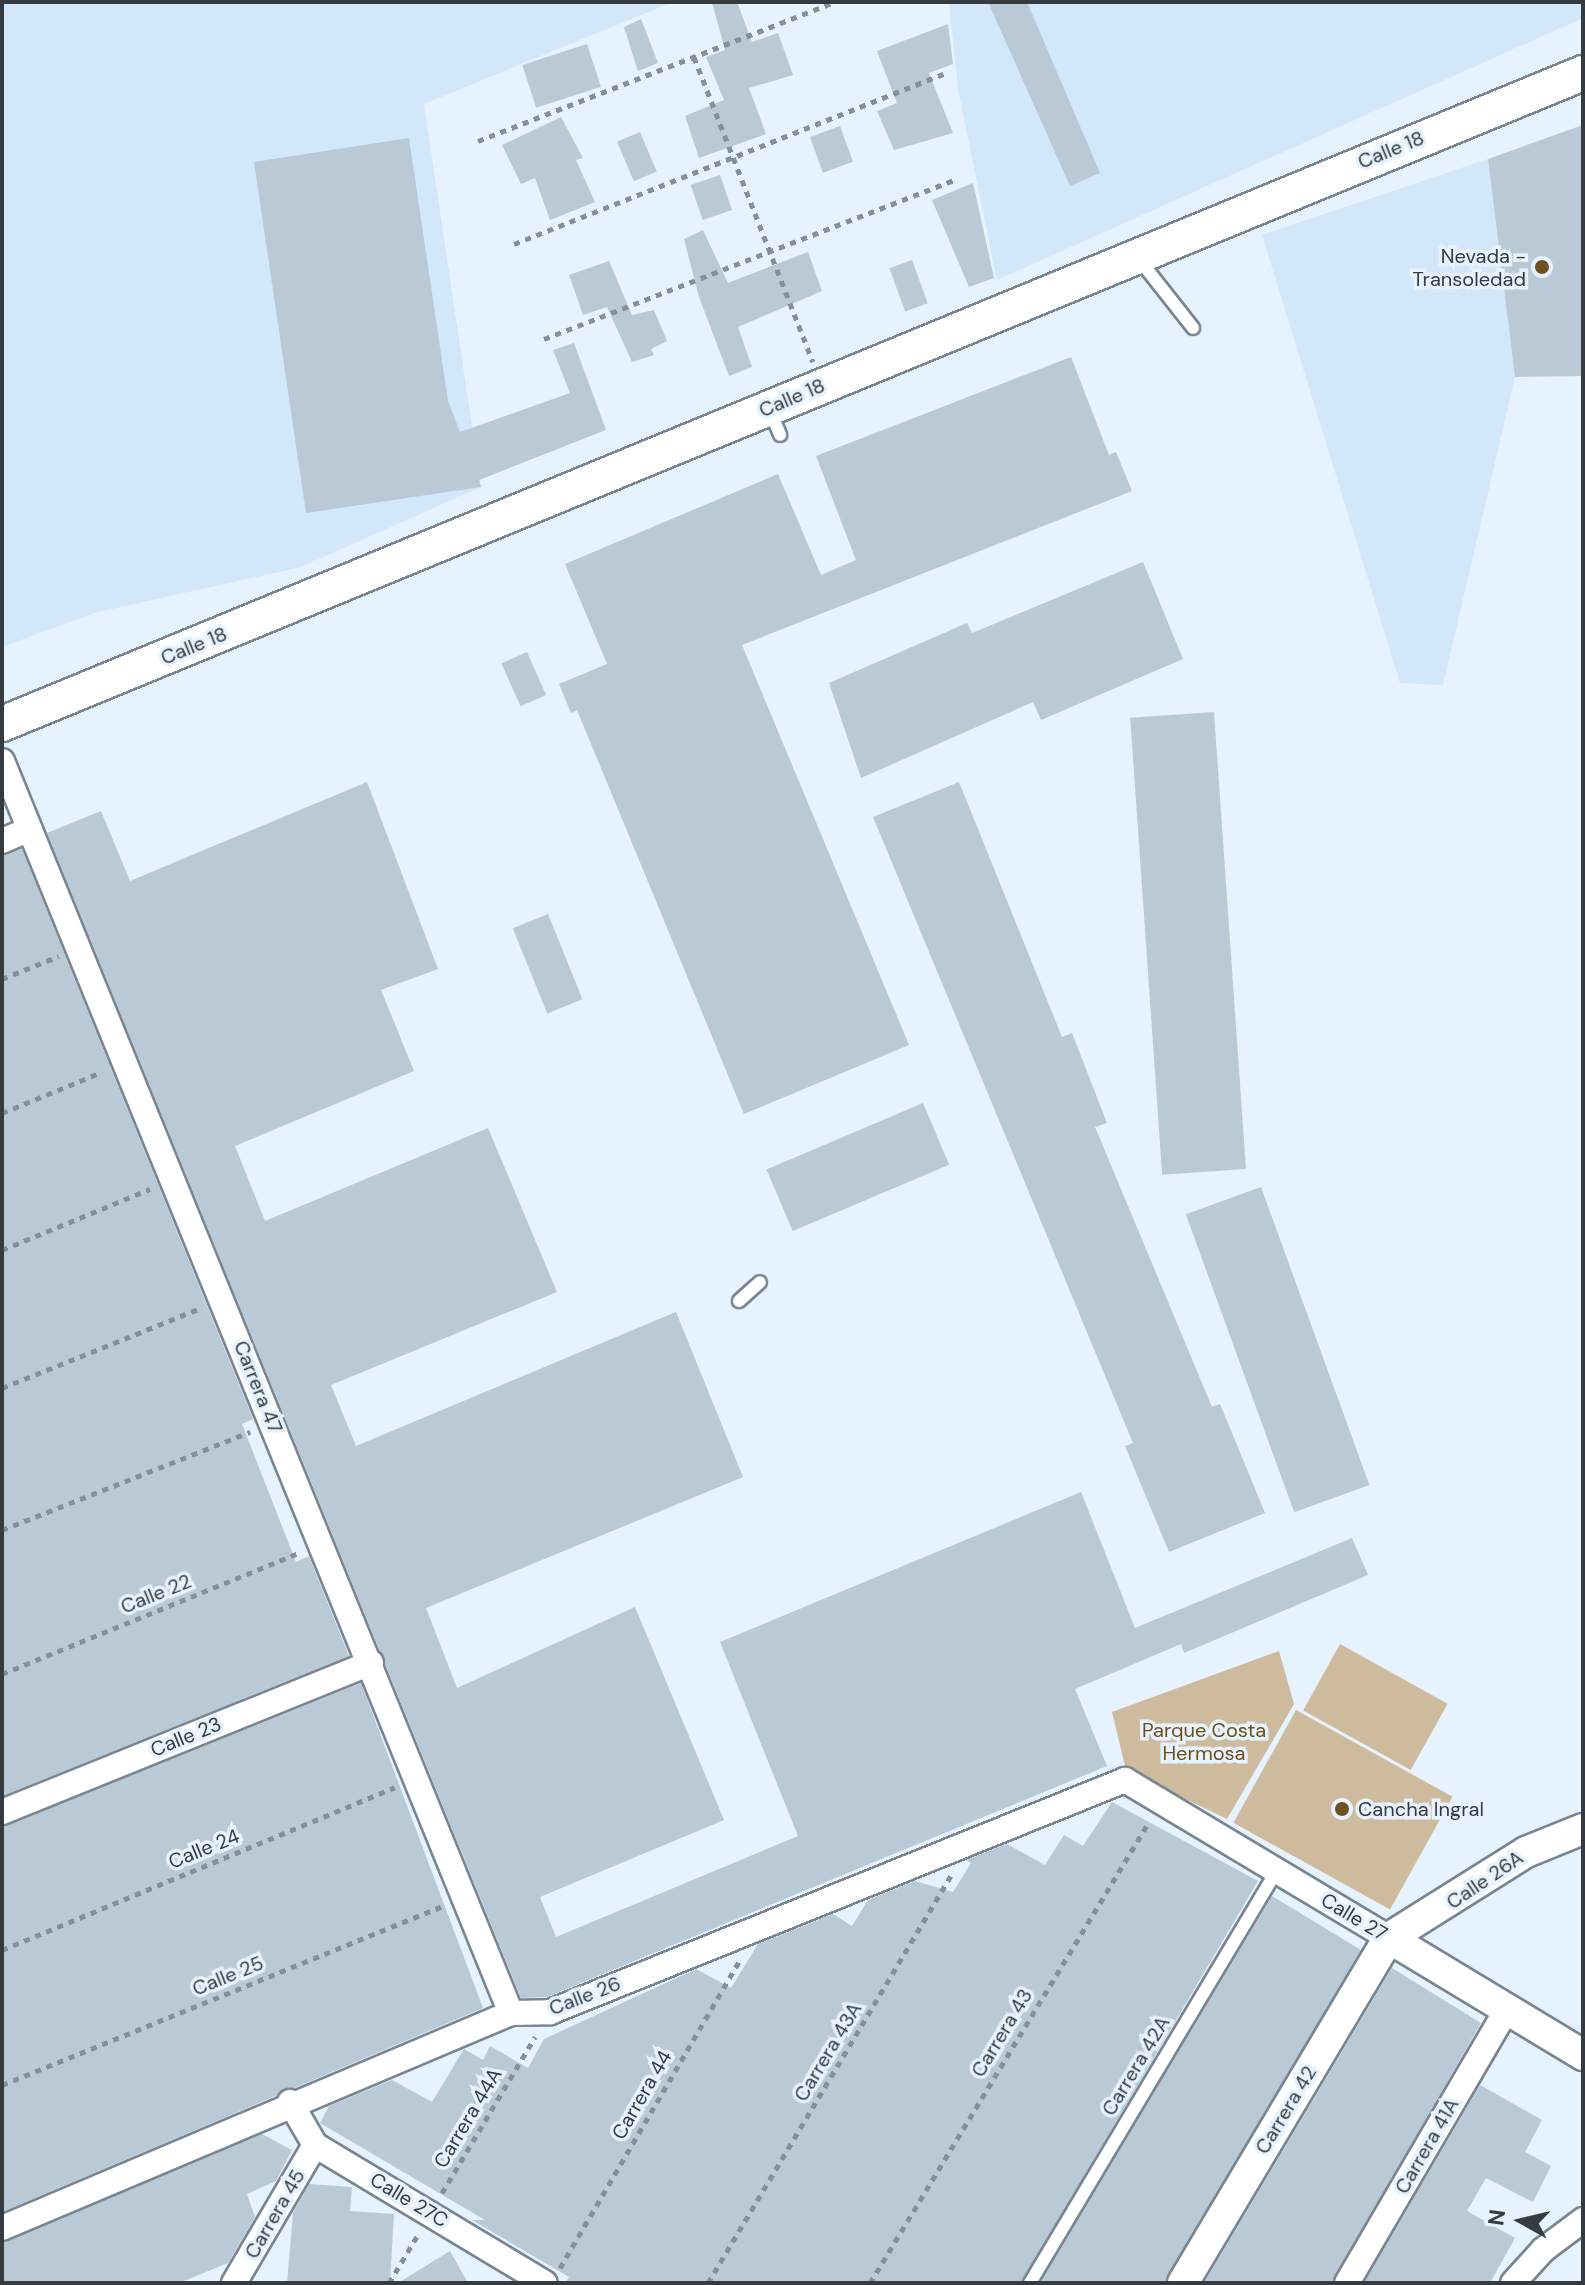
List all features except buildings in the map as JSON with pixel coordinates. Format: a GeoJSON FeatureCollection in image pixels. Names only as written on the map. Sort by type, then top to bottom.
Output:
{"type":"FeatureCollection","features":[{"type":"Feature","properties":{"kind":"main road","name":"Calle 18"},"geometry":{"type":"LineString","coordinates":[[2,724],[774,422],[1137,257],[1583,73]]}},
{"type":"Feature","properties":{"kind":"street","name":"Carrera 47"},"geometry":{"type":"LineString","coordinates":[[2,761],[467,1897],[511,2013]]}},
{"type":"Feature","properties":{"kind":"street"},"geometry":{"type":"LineString","coordinates":[[2,841],[30,829]]}},
{"type":"Feature","properties":{"kind":"street","name":"Calle 23"},"geometry":{"type":"LineString","coordinates":[[2,1812],[371,1663]]}},
{"type":"Feature","properties":{"kind":"street","name":"Calle 27"},"geometry":{"type":"LineString","coordinates":[[1125,1780],[1583,2055]]}},
{"type":"Feature","properties":{"kind":"street","name":"Calle 26"},"geometry":{"type":"LineString","coordinates":[[2,2228],[290,2102],[511,2013],[550,2012],[974,1837],[1125,1780]]}},
{"type":"Feature","properties":{"kind":"street","name":"Calle 26A"},"geometry":{"type":"LineString","coordinates":[[1389,1938],[1526,1852],[1583,1829]]}},
{"type":"Feature","properties":{"kind":"street","name":"Carrera 42"},"geometry":{"type":"LineString","coordinates":[[1183,2283],[1389,1938]]}},
{"type":"Feature","properties":{"kind":"street","name":"Carrera 41A"},"geometry":{"type":"LineString","coordinates":[[1347,2283],[1507,2009]]}},
{"type":"Feature","properties":{"kind":"street","name":"Calle 27C"},"geometry":{"type":"LineString","coordinates":[[290,2102],[315,2145],[548,2283]]}},
{"type":"Feature","properties":{"kind":"street","name":"Carrera 45"},"geometry":{"type":"LineString","coordinates":[[234,2283],[315,2145]]}},
{"type":"Feature","properties":{"kind":"street"},"geometry":{"type":"LineString","coordinates":[[1513,2283],[1543,2250],[1583,2220]]}},
{"type":"Feature","properties":{"kind":"lane"},"geometry":{"type":"LineString","coordinates":[[1137,257],[1193,328]]}},
{"type":"Feature","properties":{"kind":"lane"},"geometry":{"type":"LineString","coordinates":[[739,1301],[760,1282]]}},
{"type":"Feature","properties":{"kind":"lane","name":"Carrera 42A"},"geometry":{"type":"LineString","coordinates":[[1030,2283],[1277,1870]]}},
{"type":"Feature","properties":{"kind":"path"},"geometry":{"type":"LineString","coordinates":[[478,141],[834,2]]}},
{"type":"Feature","properties":{"kind":"path"},"geometry":{"type":"LineString","coordinates":[[694,57],[810,355]]}},
{"type":"Feature","properties":{"kind":"path"},"geometry":{"type":"LineString","coordinates":[[514,244],[944,74]]}},
{"type":"Feature","properties":{"kind":"path"},"geometry":{"type":"LineString","coordinates":[[544,339],[957,179]]}},
{"type":"Feature","properties":{"kind":"path"},"geometry":{"type":"LineString","coordinates":[[2,979],[79,948]]}},
{"type":"Feature","properties":{"kind":"path"},"geometry":{"type":"LineString","coordinates":[[2,1113],[126,1063]]}},
{"type":"Feature","properties":{"kind":"path"},"geometry":{"type":"LineString","coordinates":[[2,1250],[173,1180]]}},
{"type":"Feature","properties":{"kind":"path"},"geometry":{"type":"LineString","coordinates":[[2,1388],[223,1300]]}},
{"type":"Feature","properties":{"kind":"path"},"geometry":{"type":"LineString","coordinates":[[2,1530],[273,1423]]}},
{"type":"Feature","properties":{"kind":"path","name":"Calle 22"},"geometry":{"type":"LineString","coordinates":[[2,1674],[323,1544]]}},
{"type":"Feature","properties":{"kind":"path","name":"Calle 24"},"geometry":{"type":"LineString","coordinates":[[2,1950],[418,1778]]}},
{"type":"Feature","properties":{"kind":"path","name":"Carrera 43"},"geometry":{"type":"LineString","coordinates":[[870,2283],[1162,1800]]}},
{"type":"Feature","properties":{"kind":"path","name":"Carrera 43A"},"geometry":{"type":"LineString","coordinates":[[708,2283],[974,1837]]}},
{"type":"Feature","properties":{"kind":"path","name":"Calle 25"},"geometry":{"type":"LineString","coordinates":[[2,2085],[467,1897]]}},
{"type":"Feature","properties":{"kind":"path","name":"Carrera 44"},"geometry":{"type":"LineString","coordinates":[[548,2283],[762,1924]]}},
{"type":"Feature","properties":{"kind":"path","name":"Carrera 44A"},"geometry":{"type":"LineString","coordinates":[[389,2283],[550,2012]]}},
{"type":"Feature","properties":{"kind":"shaded area"},"geometry":{"type":"Polygon","coordinates":[[[2,2],[673,2],[424,104],[481,487],[301,567],[94,613],[2,647],[2,2]]]}},
{"type":"Feature","properties":{"kind":"shaded area"},"geometry":{"type":"Polygon","coordinates":[[[949,2],[1583,2],[1583,18],[997,280],[958,89],[949,2]]]}},
{"type":"Feature","properties":{"kind":"shaded area"},"geometry":{"type":"Polygon","coordinates":[[[1488,159],[1515,377],[1443,685],[1400,683],[1262,235],[1488,159]]]}},
{"type":"Feature","properties":{"kind":"green space","name":"Cancha Ingral"},"geometry":{"type":"Polygon","coordinates":[[[1340,1644],[1448,1704],[1411,1770],[1303,1710],[1340,1644]]]}},
{"type":"Feature","properties":{"kind":"green space","name":"Parque Costa Hermosa"},"geometry":{"type":"Polygon","coordinates":[[[1279,1651],[1294,1704],[1227,1819],[1126,1770],[1112,1712],[1279,1651]]]}},
{"type":"Feature","properties":{"kind":"green space","name":"Cancha Ingral"},"geometry":{"type":"Polygon","coordinates":[[[1296,1710],[1453,1797],[1390,1910],[1233,1823],[1296,1710]]]}},
{"type":"Feature","properties":{"kind":"place","name":"Nevada - Transoledad"},"geometry":{"type":"Point","coordinates":[1542,267]}},
{"type":"Feature","properties":{"kind":"place","name":"Cancha Ingral"},"geometry":{"type":"Point","coordinates":[1342,1809]}}]}
